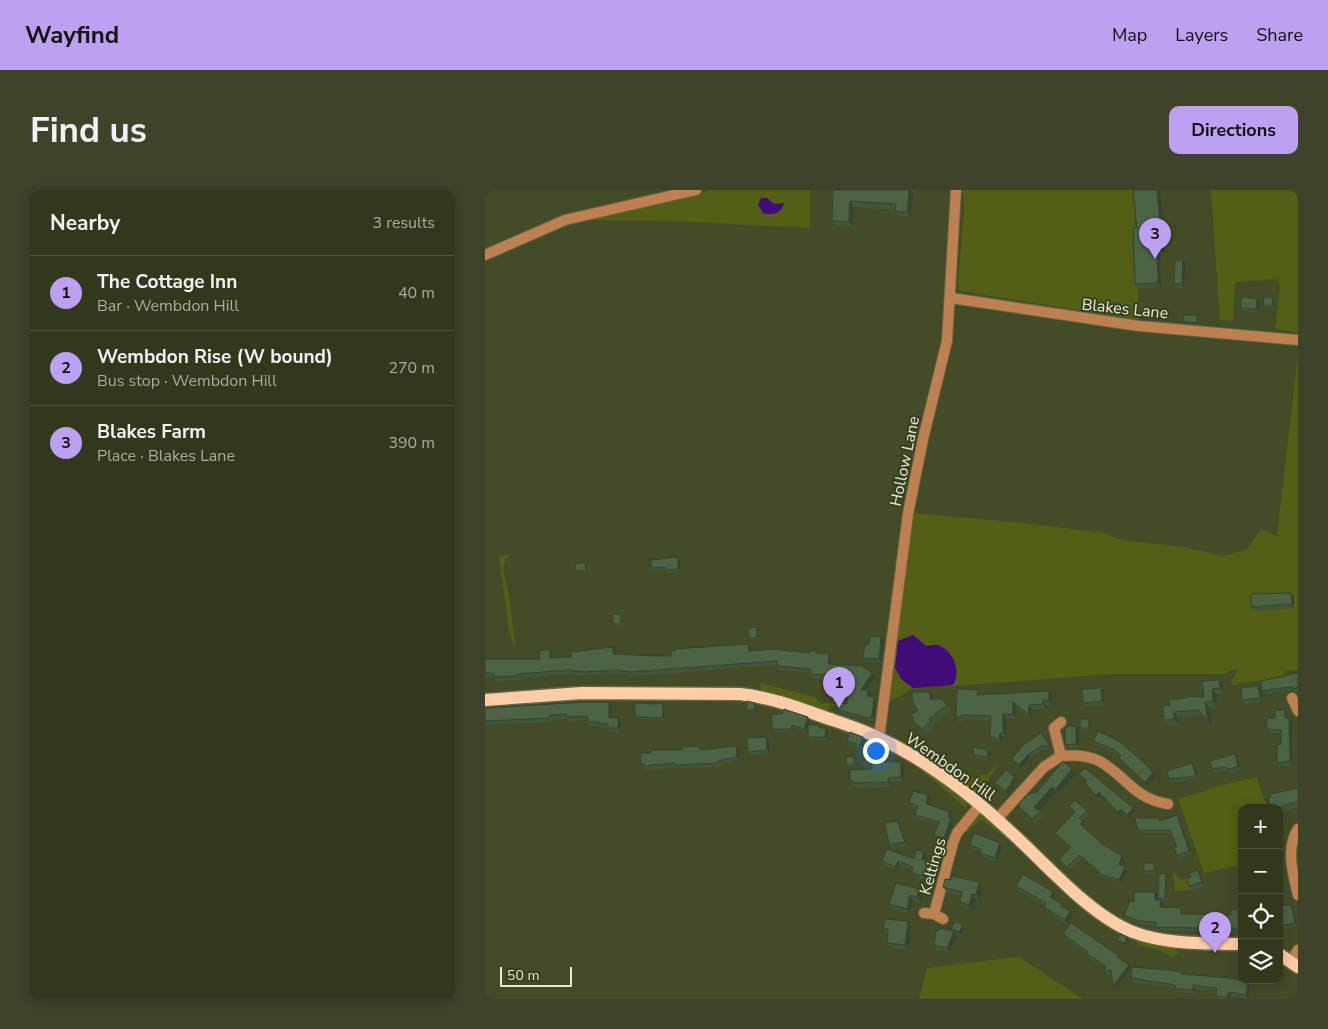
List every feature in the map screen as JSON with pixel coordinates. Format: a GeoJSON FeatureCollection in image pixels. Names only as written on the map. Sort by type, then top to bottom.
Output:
{"type":"FeatureCollection","features":[{"type":"Feature","properties":{"kind":"main road","name":"Wembdon Hill"},"geometry":{"type":"LineString","coordinates":[[485,700],[582,693],[740,694],[782,703],[879,738],[923,762],[997,819],[1089,903],[1119,926],[1153,937],[1192,942],[1238,944]]}},
{"type":"Feature","properties":{"kind":"main road"},"geometry":{"type":"LineString","coordinates":[[1283,955],[1296,960]]}},
{"type":"Feature","properties":{"kind":"street"},"geometry":{"type":"LineString","coordinates":[[485,255],[565,220],[696,190]]}},
{"type":"Feature","properties":{"kind":"street","name":"Hollow Lane"},"geometry":{"type":"LineString","coordinates":[[879,738],[907,523],[921,448],[947,341],[956,190]]}},
{"type":"Feature","properties":{"kind":"street","name":"Blakes Lane"},"geometry":{"type":"LineString","coordinates":[[951,298],[1130,325],[1298,340]]}},
{"type":"Feature","properties":{"kind":"street"},"geometry":{"type":"LineString","coordinates":[[1292,698],[1298,711]]}},
{"type":"Feature","properties":{"kind":"street"},"geometry":{"type":"LineString","coordinates":[[1061,722],[1055,728],[1054,733],[1061,756]]}},
{"type":"Feature","properties":{"kind":"street"},"geometry":{"type":"LineString","coordinates":[[997,819],[1044,767],[1061,756],[1086,756],[1100,761],[1141,796],[1155,802],[1168,804]]}},
{"type":"Feature","properties":{"kind":"street","name":"Keltings"},"geometry":{"type":"LineString","coordinates":[[934,915],[953,843],[957,834],[980,805]]}},
{"type":"Feature","properties":{"kind":"street"},"geometry":{"type":"LineString","coordinates":[[1298,829],[1293,838],[1291,861],[1298,895]]}},
{"type":"Feature","properties":{"kind":"green space"},"geometry":{"type":"Polygon","coordinates":[[[711,190],[810,190],[810,228],[673,221],[579,220],[711,190]]]}},
{"type":"Feature","properties":{"kind":"green space"},"geometry":{"type":"Polygon","coordinates":[[[963,190],[1134,190],[1139,320],[960,291],[958,283],[964,210],[963,190]]]}},
{"type":"Feature","properties":{"kind":"green space"},"geometry":{"type":"Polygon","coordinates":[[[1211,190],[1298,190],[1298,333],[1275,329],[1280,288],[1278,279],[1235,282],[1233,321],[1220,320],[1211,190]]]}},
{"type":"Feature","properties":{"kind":"green space"},"geometry":{"type":"Polygon","coordinates":[[[1298,354],[1298,670],[1283,671],[1284,678],[1239,683],[1237,685],[1232,685],[1231,682],[1238,670],[1230,670],[1226,674],[1113,674],[942,687],[953,685],[955,680],[955,668],[951,657],[948,652],[935,645],[926,646],[913,635],[898,641],[897,661],[901,674],[913,688],[893,700],[889,700],[894,638],[911,513],[1013,522],[1104,533],[1121,540],[1184,547],[1222,556],[1247,550],[1261,529],[1277,536],[1298,354]]]}},
{"type":"Feature","properties":{"kind":"green space"},"geometry":{"type":"Polygon","coordinates":[[[511,554],[505,561],[503,569],[509,595],[516,653],[509,630],[499,556],[511,554]]]}},
{"type":"Feature","properties":{"kind":"green space"},"geometry":{"type":"Polygon","coordinates":[[[760,683],[815,697],[821,704],[828,703],[857,708],[829,706],[828,713],[761,691],[760,683]]]}},
{"type":"Feature","properties":{"kind":"green space"},"geometry":{"type":"Polygon","coordinates":[[[932,761],[968,779],[987,774],[999,763],[978,795],[932,761]]]}},
{"type":"Feature","properties":{"kind":"green space"},"geometry":{"type":"Polygon","coordinates":[[[915,762],[959,794],[958,796],[967,803],[967,809],[913,763],[915,762]]]}},
{"type":"Feature","properties":{"kind":"green space"},"geometry":{"type":"Polygon","coordinates":[[[1257,777],[1266,804],[1238,804],[1238,865],[1204,873],[1178,799],[1205,791],[1206,789],[1257,777]]]}},
{"type":"Feature","properties":{"kind":"green space"},"geometry":{"type":"Polygon","coordinates":[[[980,815],[984,815],[1012,839],[1010,841],[981,819],[966,833],[964,831],[980,815]]]}},
{"type":"Feature","properties":{"kind":"green space"},"geometry":{"type":"Polygon","coordinates":[[[1173,872],[1181,880],[1188,878],[1192,890],[1175,891],[1173,872]]]}},
{"type":"Feature","properties":{"kind":"green space"},"geometry":{"type":"Polygon","coordinates":[[[1136,940],[1173,946],[1178,953],[1172,957],[1156,949],[1138,945],[1136,940]]]}},
{"type":"Feature","properties":{"kind":"green space"},"geometry":{"type":"Polygon","coordinates":[[[1019,957],[1083,999],[919,999],[927,968],[1019,957]]]}},
{"type":"Feature","properties":{"kind":"shaded area"},"geometry":{"type":"Polygon","coordinates":[[[761,198],[767,198],[774,204],[784,203],[783,207],[779,212],[764,214],[758,205],[761,198]]]}},
{"type":"Feature","properties":{"kind":"shaded area"},"geometry":{"type":"Polygon","coordinates":[[[913,635],[926,646],[938,645],[952,656],[957,674],[953,685],[913,688],[902,680],[895,668],[898,641],[913,635]]]}},
{"type":"Feature","properties":{"kind":"building"},"geometry":{"type":"Polygon","coordinates":[[[833,190],[909,190],[907,212],[895,211],[896,204],[850,201],[849,222],[832,221],[833,190]]]}},
{"type":"Feature","properties":{"kind":"building"},"geometry":{"type":"Polygon","coordinates":[[[1133,190],[1157,190],[1160,222],[1160,249],[1157,249],[1158,283],[1135,284],[1133,228],[1137,228],[1133,190]]]}},
{"type":"Feature","properties":{"kind":"building"},"geometry":{"type":"Polygon","coordinates":[[[1175,260],[1183,260],[1182,284],[1174,284],[1175,260]]]}},
{"type":"Feature","properties":{"kind":"building"},"geometry":{"type":"Polygon","coordinates":[[[1241,297],[1257,299],[1256,309],[1241,308],[1241,297]]]}},
{"type":"Feature","properties":{"kind":"building"},"geometry":{"type":"Polygon","coordinates":[[[1264,297],[1273,298],[1272,306],[1263,305],[1264,297]]]}},
{"type":"Feature","properties":{"kind":"building"},"geometry":{"type":"Polygon","coordinates":[[[1184,315],[1197,315],[1197,323],[1183,321],[1184,315]]]}},
{"type":"Feature","properties":{"kind":"building"},"geometry":{"type":"Polygon","coordinates":[[[678,557],[678,569],[666,570],[665,567],[651,568],[651,560],[678,557]]]}},
{"type":"Feature","properties":{"kind":"building"},"geometry":{"type":"Polygon","coordinates":[[[585,563],[586,571],[576,571],[575,564],[585,563]]]}},
{"type":"Feature","properties":{"kind":"building"},"geometry":{"type":"Polygon","coordinates":[[[1291,593],[1292,604],[1251,607],[1251,594],[1291,593]]]}},
{"type":"Feature","properties":{"kind":"building"},"geometry":{"type":"Polygon","coordinates":[[[612,614],[620,614],[621,624],[613,624],[612,614]]]}},
{"type":"Feature","properties":{"kind":"building"},"geometry":{"type":"Polygon","coordinates":[[[756,627],[757,638],[749,638],[748,628],[756,627]]]}},
{"type":"Feature","properties":{"kind":"building"},"geometry":{"type":"Polygon","coordinates":[[[870,636],[881,637],[879,659],[863,658],[865,644],[869,645],[870,636]]]}},
{"type":"Feature","properties":{"kind":"building"},"geometry":{"type":"Polygon","coordinates":[[[748,644],[749,651],[771,649],[810,653],[810,651],[817,651],[817,653],[829,654],[828,664],[862,666],[872,673],[861,690],[868,690],[867,696],[874,697],[872,716],[869,718],[838,710],[839,703],[847,704],[849,688],[834,686],[834,683],[829,682],[830,675],[810,674],[810,669],[777,666],[777,661],[631,672],[617,670],[585,672],[568,670],[494,677],[493,673],[485,673],[485,659],[540,659],[539,651],[550,650],[550,658],[571,657],[571,652],[613,647],[613,654],[671,656],[671,651],[675,651],[675,649],[748,644]]]}},
{"type":"Feature","properties":{"kind":"building"},"geometry":{"type":"Polygon","coordinates":[[[1298,673],[1298,687],[1294,689],[1293,687],[1262,691],[1261,681],[1298,673]]]}},
{"type":"Feature","properties":{"kind":"building"},"geometry":{"type":"Polygon","coordinates":[[[1219,680],[1220,688],[1212,689],[1213,701],[1205,702],[1208,722],[1199,710],[1174,712],[1174,719],[1164,720],[1163,705],[1170,705],[1169,700],[1185,698],[1186,696],[1204,697],[1202,681],[1219,680]]]}},
{"type":"Feature","properties":{"kind":"building"},"geometry":{"type":"Polygon","coordinates":[[[1258,686],[1260,698],[1242,700],[1241,688],[1258,686]]]}},
{"type":"Feature","properties":{"kind":"building"},"geometry":{"type":"Polygon","coordinates":[[[1101,688],[1102,701],[1083,703],[1082,689],[1101,688]]]}},
{"type":"Feature","properties":{"kind":"building"},"geometry":{"type":"Polygon","coordinates":[[[957,689],[978,690],[977,695],[1049,691],[1049,700],[1043,700],[1043,704],[1029,705],[1029,715],[1013,702],[1013,714],[1003,714],[1003,733],[1000,733],[999,739],[990,736],[991,716],[964,715],[956,718],[957,689]]]}},
{"type":"Feature","properties":{"kind":"building"},"geometry":{"type":"Polygon","coordinates":[[[912,692],[930,692],[930,699],[941,699],[947,705],[929,719],[931,722],[922,729],[912,719],[914,718],[911,715],[918,710],[913,703],[912,692]]]}},
{"type":"Feature","properties":{"kind":"building"},"geometry":{"type":"Polygon","coordinates":[[[747,701],[755,703],[754,710],[746,710],[747,701]]]}},
{"type":"Feature","properties":{"kind":"building"},"geometry":{"type":"Polygon","coordinates":[[[609,702],[609,718],[618,718],[618,728],[608,728],[608,724],[599,724],[599,722],[588,722],[588,716],[566,717],[566,714],[550,715],[550,718],[485,721],[485,708],[609,702]]]}},
{"type":"Feature","properties":{"kind":"building"},"geometry":{"type":"Polygon","coordinates":[[[635,703],[663,704],[663,718],[635,717],[635,703]]]}},
{"type":"Feature","properties":{"kind":"building"},"geometry":{"type":"Polygon","coordinates":[[[784,709],[808,717],[804,729],[792,725],[791,729],[772,729],[772,714],[782,714],[784,709]]]}},
{"type":"Feature","properties":{"kind":"building"},"geometry":{"type":"Polygon","coordinates":[[[1275,710],[1285,710],[1285,718],[1289,718],[1290,761],[1277,763],[1277,745],[1281,744],[1281,730],[1267,729],[1267,718],[1275,718],[1275,710]]]}},
{"type":"Feature","properties":{"kind":"building"},"geometry":{"type":"Polygon","coordinates":[[[1080,719],[1089,719],[1089,728],[1080,728],[1080,719]]]}},
{"type":"Feature","properties":{"kind":"building"},"geometry":{"type":"Polygon","coordinates":[[[808,725],[819,725],[819,728],[826,728],[825,737],[808,737],[808,725]]]}},
{"type":"Feature","properties":{"kind":"building"},"geometry":{"type":"Polygon","coordinates":[[[1076,726],[1076,744],[1065,745],[1065,727],[1076,726]]]}},
{"type":"Feature","properties":{"kind":"building"},"geometry":{"type":"Polygon","coordinates":[[[1098,731],[1120,742],[1148,766],[1153,773],[1145,782],[1119,758],[1121,756],[1115,750],[1093,741],[1098,731]]]}},
{"type":"Feature","properties":{"kind":"building"},"geometry":{"type":"Polygon","coordinates":[[[850,732],[863,737],[860,745],[847,741],[850,732]]]}},
{"type":"Feature","properties":{"kind":"building"},"geometry":{"type":"Polygon","coordinates":[[[1041,733],[1050,746],[1041,746],[1028,755],[1019,765],[1012,759],[1023,745],[1041,733]]]}},
{"type":"Feature","properties":{"kind":"building"},"geometry":{"type":"Polygon","coordinates":[[[766,737],[767,750],[748,752],[747,738],[766,737]]]}},
{"type":"Feature","properties":{"kind":"building"},"geometry":{"type":"Polygon","coordinates":[[[698,746],[700,750],[736,746],[737,757],[718,761],[719,763],[675,765],[674,763],[644,766],[644,764],[641,764],[640,753],[651,753],[651,750],[682,750],[682,747],[698,746]]]}},
{"type":"Feature","properties":{"kind":"building"},"geometry":{"type":"Polygon","coordinates":[[[974,747],[988,750],[987,757],[973,755],[974,747]]]}},
{"type":"Feature","properties":{"kind":"building"},"geometry":{"type":"Polygon","coordinates":[[[1235,754],[1238,767],[1212,769],[1210,761],[1235,754]]]}},
{"type":"Feature","properties":{"kind":"building"},"geometry":{"type":"Polygon","coordinates":[[[854,756],[854,765],[846,765],[846,757],[854,756]]]}},
{"type":"Feature","properties":{"kind":"building"},"geometry":{"type":"Polygon","coordinates":[[[1063,761],[1072,769],[1055,790],[1052,787],[1034,807],[1040,811],[1032,819],[1017,805],[1028,794],[1037,792],[1063,761]]]}},
{"type":"Feature","properties":{"kind":"building"},"geometry":{"type":"Polygon","coordinates":[[[872,762],[901,762],[901,777],[888,778],[888,782],[854,783],[850,781],[850,770],[872,769],[872,762]]]}},
{"type":"Feature","properties":{"kind":"building"},"geometry":{"type":"Polygon","coordinates":[[[1192,763],[1196,776],[1169,779],[1167,771],[1192,763]]]}},
{"type":"Feature","properties":{"kind":"building"},"geometry":{"type":"Polygon","coordinates":[[[1085,768],[1133,808],[1127,815],[1121,809],[1118,812],[1099,792],[1096,795],[1085,783],[1087,781],[1079,774],[1085,768]]]}},
{"type":"Feature","properties":{"kind":"building"},"geometry":{"type":"Polygon","coordinates":[[[1006,770],[1014,777],[1011,781],[1012,783],[1005,791],[995,783],[1006,770]]]}},
{"type":"Feature","properties":{"kind":"building"},"geometry":{"type":"Polygon","coordinates":[[[1298,788],[1298,801],[1283,806],[1283,804],[1270,804],[1268,798],[1271,797],[1270,794],[1298,788]]]}},
{"type":"Feature","properties":{"kind":"building"},"geometry":{"type":"Polygon","coordinates":[[[913,791],[928,795],[926,804],[950,812],[948,817],[951,818],[944,838],[934,835],[939,822],[915,815],[918,806],[909,803],[913,791]]]}},
{"type":"Feature","properties":{"kind":"building"},"geometry":{"type":"Polygon","coordinates":[[[1075,800],[1087,811],[1079,818],[1083,821],[1080,824],[1101,843],[1122,856],[1119,864],[1125,867],[1119,880],[1098,873],[1099,871],[1079,855],[1067,867],[1059,859],[1071,847],[1055,833],[1075,812],[1069,806],[1075,800]]]}},
{"type":"Feature","properties":{"kind":"building"},"geometry":{"type":"Polygon","coordinates":[[[1177,815],[1189,851],[1177,855],[1174,848],[1177,847],[1170,830],[1140,830],[1137,828],[1135,818],[1159,818],[1160,821],[1177,815]]]}},
{"type":"Feature","properties":{"kind":"building"},"geometry":{"type":"Polygon","coordinates":[[[897,821],[905,842],[889,845],[885,823],[897,821]]]}},
{"type":"Feature","properties":{"kind":"building"},"geometry":{"type":"Polygon","coordinates":[[[974,833],[1000,843],[995,858],[980,853],[981,849],[970,845],[974,833]]]}},
{"type":"Feature","properties":{"kind":"building"},"geometry":{"type":"Polygon","coordinates":[[[887,849],[914,859],[916,850],[924,852],[922,859],[931,863],[929,875],[926,877],[912,873],[913,867],[898,861],[895,867],[882,861],[887,849]]]}},
{"type":"Feature","properties":{"kind":"building"},"geometry":{"type":"Polygon","coordinates":[[[1144,863],[1154,863],[1154,871],[1144,871],[1144,863]]]}},
{"type":"Feature","properties":{"kind":"building"},"geometry":{"type":"Polygon","coordinates":[[[1198,870],[1202,882],[1189,886],[1187,879],[1191,877],[1190,873],[1198,870]]]}},
{"type":"Feature","properties":{"kind":"building"},"geometry":{"type":"Polygon","coordinates":[[[1023,874],[1053,892],[1050,897],[1070,911],[1065,920],[1044,907],[1046,903],[1016,886],[1023,874]]]}},
{"type":"Feature","properties":{"kind":"building"},"geometry":{"type":"Polygon","coordinates":[[[1159,874],[1166,874],[1165,898],[1158,898],[1159,874]]]}},
{"type":"Feature","properties":{"kind":"building"},"geometry":{"type":"Polygon","coordinates":[[[952,876],[979,882],[976,895],[972,894],[969,905],[960,902],[962,892],[943,887],[945,879],[951,880],[952,876]]]}},
{"type":"Feature","properties":{"kind":"building"},"geometry":{"type":"Polygon","coordinates":[[[896,883],[919,889],[917,897],[910,895],[907,909],[889,904],[896,883]]]}},
{"type":"Feature","properties":{"kind":"building"},"geometry":{"type":"Polygon","coordinates":[[[1134,892],[1155,892],[1155,900],[1161,900],[1160,907],[1181,908],[1181,914],[1231,915],[1231,910],[1238,910],[1238,929],[1155,927],[1156,922],[1139,921],[1124,915],[1130,901],[1134,902],[1134,892]]]}},
{"type":"Feature","properties":{"kind":"building"},"geometry":{"type":"Polygon","coordinates":[[[1283,905],[1291,905],[1295,923],[1283,925],[1283,905]]]}},
{"type":"Feature","properties":{"kind":"building"},"geometry":{"type":"Polygon","coordinates":[[[885,919],[908,921],[905,945],[887,943],[888,929],[883,928],[885,919]]]}},
{"type":"Feature","properties":{"kind":"building"},"geometry":{"type":"Polygon","coordinates":[[[955,921],[963,925],[959,932],[951,929],[955,921]]]}},
{"type":"Feature","properties":{"kind":"building"},"geometry":{"type":"Polygon","coordinates":[[[1071,923],[1129,965],[1113,986],[1111,970],[1104,972],[1106,966],[1087,954],[1088,952],[1063,934],[1071,923]]]}},
{"type":"Feature","properties":{"kind":"building"},"geometry":{"type":"Polygon","coordinates":[[[939,928],[954,931],[947,948],[934,945],[936,931],[939,928]]]}},
{"type":"Feature","properties":{"kind":"building"},"geometry":{"type":"Polygon","coordinates":[[[1120,934],[1127,937],[1125,943],[1117,941],[1120,934]]]}},
{"type":"Feature","properties":{"kind":"building"},"geometry":{"type":"Polygon","coordinates":[[[1132,967],[1230,978],[1238,980],[1238,984],[1248,984],[1246,995],[1228,992],[1228,997],[1216,996],[1217,989],[1215,988],[1193,985],[1193,990],[1175,989],[1175,985],[1131,978],[1132,967]]]}},
{"type":"Feature","properties":{"kind":"place","name":"Blakes Farm"},"geometry":{"type":"Point","coordinates":[1155,259]}},
{"type":"Feature","properties":{"kind":"place","name":"The Cottage Inn"},"geometry":{"type":"Point","coordinates":[839,708]}},
{"type":"Feature","properties":{"kind":"place","name":"Wembdon Rise (W bound)"},"geometry":{"type":"Point","coordinates":[1215,953]}}]}
